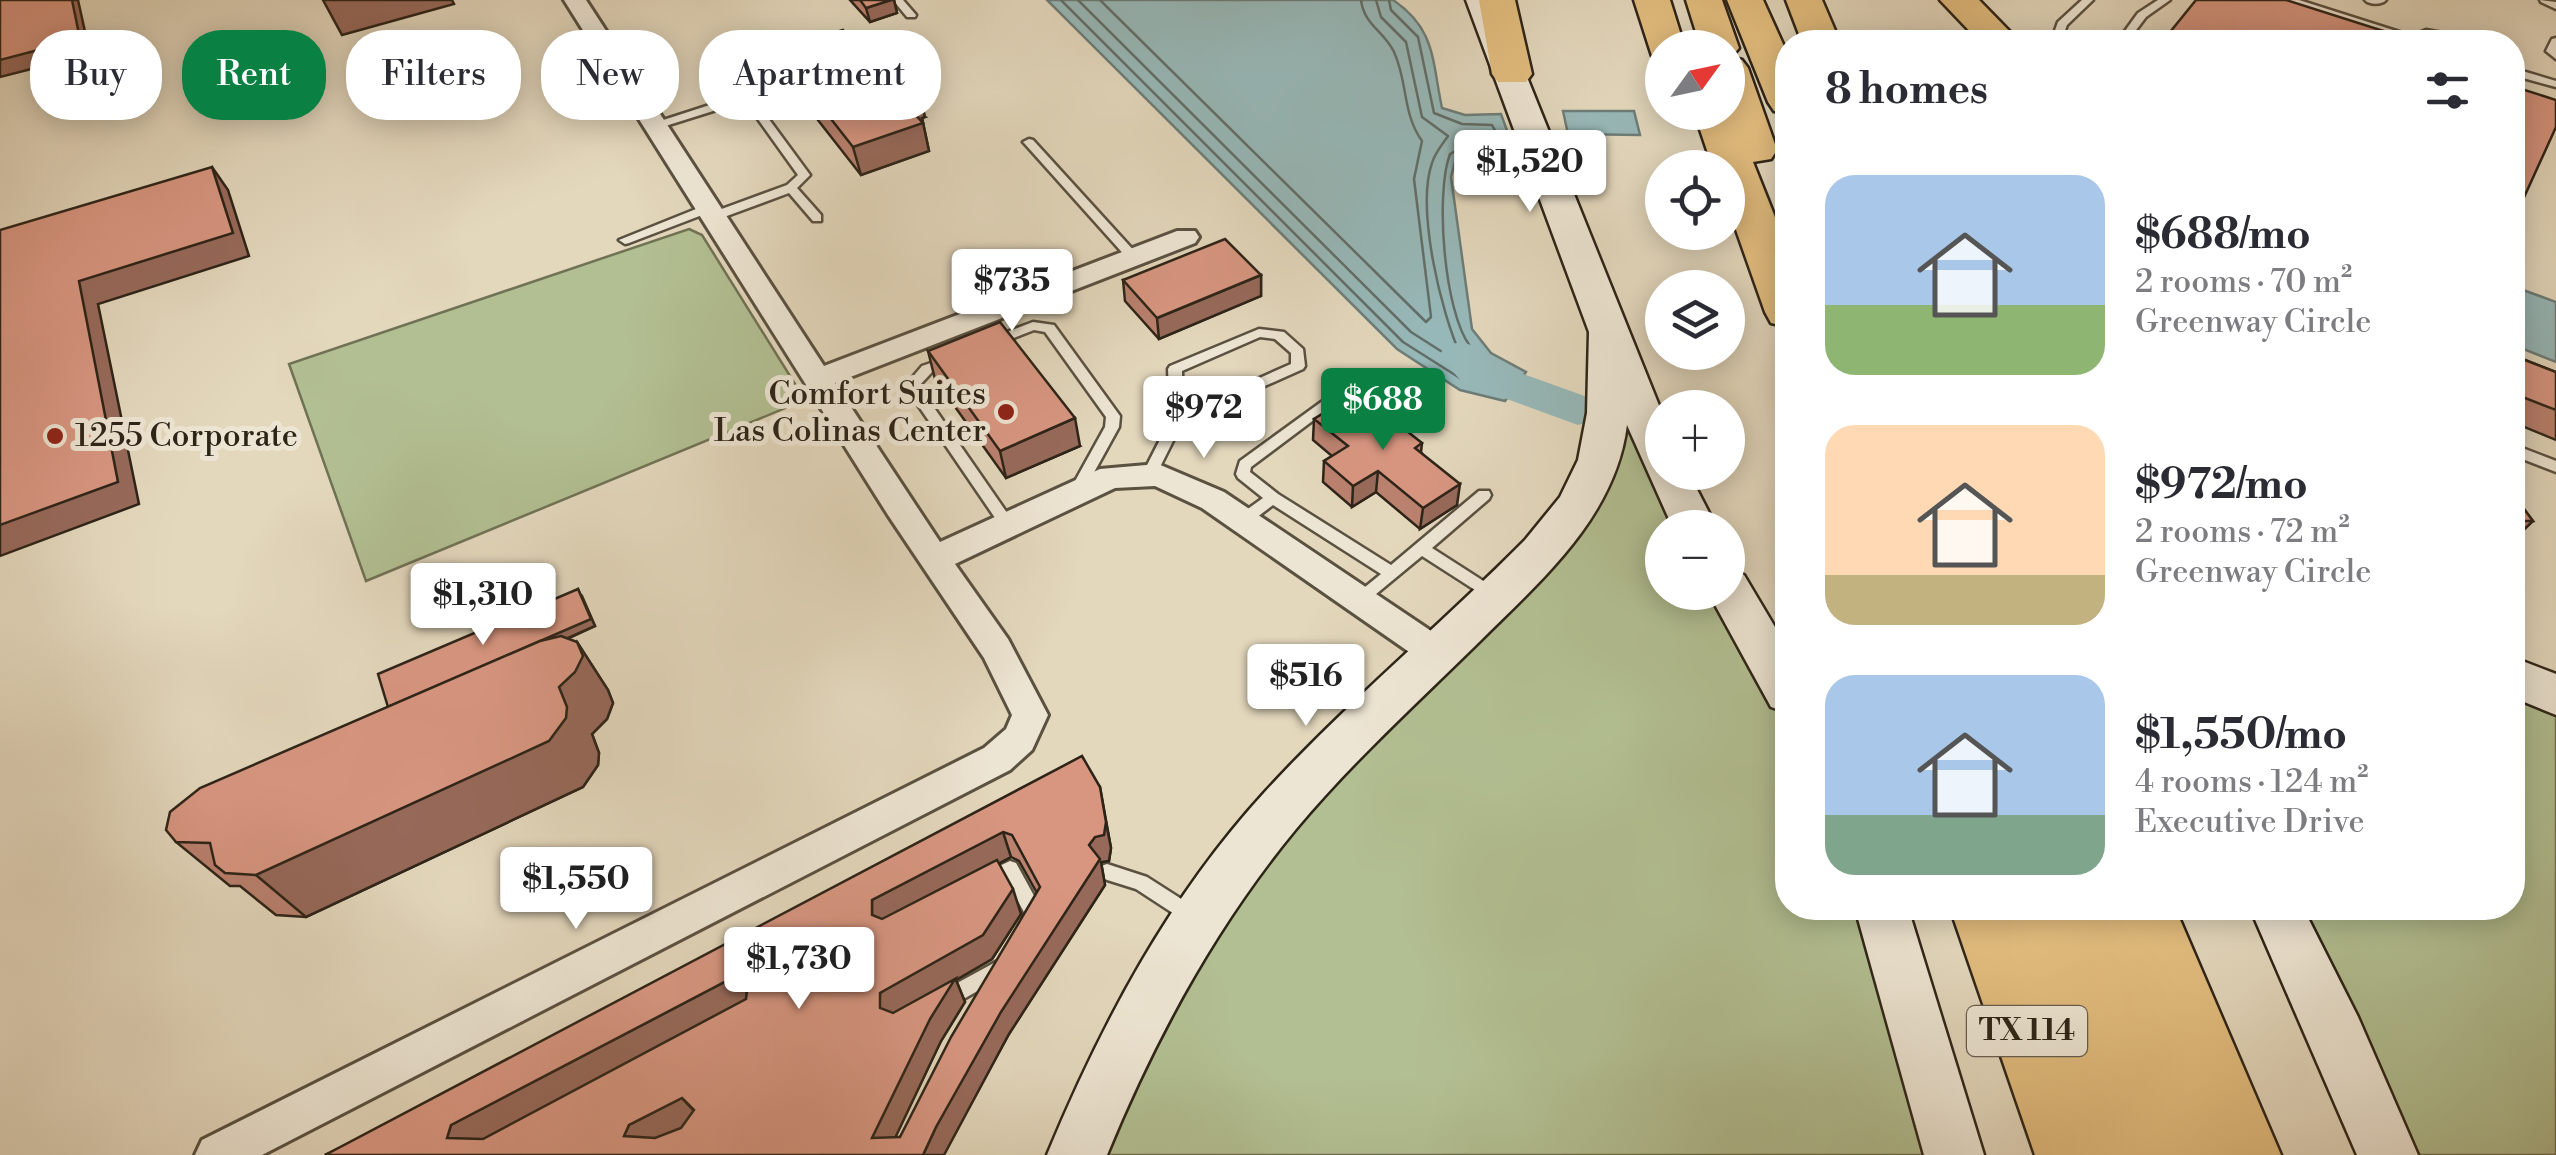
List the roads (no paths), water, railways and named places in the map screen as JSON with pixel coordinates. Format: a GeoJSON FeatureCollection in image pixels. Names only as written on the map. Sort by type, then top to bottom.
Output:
{"type":"FeatureCollection","features":[{"type":"Feature","properties":{"kind":"highway"},"geometry":{"type":"LineString","coordinates":[[1497,0],[1512,74]]}},
{"type":"Feature","properties":{"kind":"highway"},"geometry":{"type":"LineString","coordinates":[[1652,0],[1661,30]]}},
{"type":"Feature","properties":{"kind":"highway"},"geometry":{"type":"LineString","coordinates":[[1678,0],[1687,30]]}},
{"type":"Feature","properties":{"kind":"highway"},"geometry":{"type":"LineString","coordinates":[[1704,0],[1714,30]]}},
{"type":"Feature","properties":{"kind":"highway"},"geometry":{"type":"LineString","coordinates":[[1745,0],[1775,71]]}},
{"type":"Feature","properties":{"kind":"highway"},"geometry":{"type":"LineString","coordinates":[[1778,0],[1791,30]]}},
{"type":"Feature","properties":{"kind":"highway"},"geometry":{"type":"LineString","coordinates":[[1804,0],[1815,30]]}},
{"type":"Feature","properties":{"kind":"highway"},"geometry":{"type":"LineString","coordinates":[[1971,1],[1993,30]]}},
{"type":"Feature","properties":{"kind":"highway"},"geometry":{"type":"LineString","coordinates":[[1745,116],[1775,202]]}},
{"type":"Feature","properties":{"kind":"highway"},"geometry":{"type":"LineString","coordinates":[[1745,217],[1775,283]]}},
{"type":"Feature","properties":{"kind":"highway","name":"TX 114"},"geometry":{"type":"LineString","coordinates":[[1987,920],[2072,1155]]}},
{"type":"Feature","properties":{"kind":"highway"},"geometry":{"type":"LineString","coordinates":[[2038,920],[2126,1155]]}},
{"type":"Feature","properties":{"kind":"highway"},"geometry":{"type":"LineString","coordinates":[[2099,920],[2230,1153]]}},
{"type":"Feature","properties":{"kind":"highway"},"geometry":{"type":"LineString","coordinates":[[2147,920],[2230,1153]]}},
{"type":"Feature","properties":{"kind":"main road"},"geometry":{"type":"LineString","coordinates":[[1481,0],[1645,420]]}},
{"type":"Feature","properties":{"kind":"main road"},"geometry":{"type":"LineString","coordinates":[[1078,1155],[1153,995],[1199,920],[1280,812],[1536,556],[1578,500],[1598,463],[1609,405],[1608,332]]}},
{"type":"Feature","properties":{"kind":"main road"},"geometry":{"type":"LineString","coordinates":[[1741,610],[1775,670]]}},
{"type":"Feature","properties":{"kind":"main road"},"geometry":{"type":"LineString","coordinates":[[2525,682],[2556,695]]}},
{"type":"Feature","properties":{"kind":"main road"},"geometry":{"type":"LineString","coordinates":[[1885,920],[1954,1155]]}},
{"type":"Feature","properties":{"kind":"main road"},"geometry":{"type":"LineString","coordinates":[[2282,920],[2338,1037],[2357,1091],[2388,1155]]}},
{"type":"Feature","properties":{"kind":"street"},"geometry":{"type":"LineString","coordinates":[[216,1155],[996,758],[1019,740],[1030,715],[996,649],[937,558],[898,508],[575,0]]}},
{"type":"Feature","properties":{"kind":"street"},"geometry":{"type":"LineString","coordinates":[[818,378],[1186,237]]}},
{"type":"Feature","properties":{"kind":"street"},"geometry":{"type":"LineString","coordinates":[[937,558],[1111,477],[1150,475],[1214,500],[1438,653]]}},
{"type":"Feature","properties":{"kind":"lane"},"geometry":{"type":"LineString","coordinates":[[898,0],[911,15]]}},
{"type":"Feature","properties":{"kind":"lane"},"geometry":{"type":"LineString","coordinates":[[2060,30],[2088,0]]}},
{"type":"Feature","properties":{"kind":"lane"},"geometry":{"type":"LineString","coordinates":[[2131,30],[2142,14],[2164,0]]}},
{"type":"Feature","properties":{"kind":"lane"},"geometry":{"type":"LineString","coordinates":[[2289,0],[2377,30]]}},
{"type":"Feature","properties":{"kind":"lane"},"geometry":{"type":"LineString","coordinates":[[2370,0],[2381,0]]}},
{"type":"Feature","properties":{"kind":"lane"},"geometry":{"type":"LineString","coordinates":[[2545,0],[2556,6]]}},
{"type":"Feature","properties":{"kind":"lane"},"geometry":{"type":"LineString","coordinates":[[2556,41],[2551,51],[2556,56]]}},
{"type":"Feature","properties":{"kind":"lane"},"geometry":{"type":"LineString","coordinates":[[2525,75],[2556,84]]}},
{"type":"Feature","properties":{"kind":"lane"},"geometry":{"type":"LineString","coordinates":[[655,126],[699,112]]}},
{"type":"Feature","properties":{"kind":"lane"},"geometry":{"type":"LineString","coordinates":[[625,240],[791,188],[804,175],[765,120]]}},
{"type":"Feature","properties":{"kind":"lane"},"geometry":{"type":"LineString","coordinates":[[1029,142],[1132,256]]}},
{"type":"Feature","properties":{"kind":"lane"},"geometry":{"type":"LineString","coordinates":[[791,188],[817,218]]}},
{"type":"Feature","properties":{"kind":"lane"},"geometry":{"type":"LineString","coordinates":[[980,348],[1033,326],[1048,328],[1110,408],[1112,428],[1074,496]]}},
{"type":"Feature","properties":{"kind":"lane"},"geometry":{"type":"LineString","coordinates":[[1150,475],[1177,420],[1175,369],[1258,332],[1279,335],[1298,352],[1298,366],[1177,420]]}},
{"type":"Feature","properties":{"kind":"lane"},"geometry":{"type":"LineString","coordinates":[[962,355],[920,374],[912,386],[1009,527]]}},
{"type":"Feature","properties":{"kind":"lane"},"geometry":{"type":"LineString","coordinates":[[1346,388],[1245,465],[1243,474],[1272,498],[1392,572]]}},
{"type":"Feature","properties":{"kind":"lane"},"geometry":{"type":"LineString","coordinates":[[2525,454],[2556,467]]}},
{"type":"Feature","properties":{"kind":"lane"},"geometry":{"type":"LineString","coordinates":[[1360,600],[1484,495]]}},
{"type":"Feature","properties":{"kind":"lane"},"geometry":{"type":"LineString","coordinates":[[1244,520],[1272,498]]}},
{"type":"Feature","properties":{"kind":"lane"},"geometry":{"type":"LineString","coordinates":[[1421,548],[1496,596]]}},
{"type":"Feature","properties":{"kind":"lane"},"geometry":{"type":"LineString","coordinates":[[960,896],[1010,868],[1035,914],[982,1000]]}},
{"type":"Feature","properties":{"kind":"lane"},"geometry":{"type":"LineString","coordinates":[[1107,872],[1141,883],[1199,920]]}},
{"type":"Feature","properties":{"kind":"lane"},"geometry":{"type":"LineString","coordinates":[[920,1014],[1013,950]]}},
{"type":"Feature","properties":{"kind":"water"},"geometry":{"type":"Polygon","coordinates":[[[1047,0],[1393,0],[1407,11],[1430,47],[1442,108],[1465,115],[1501,114],[1513,147],[1473,152],[1455,162],[1451,177],[1472,329],[1491,353],[1526,372],[1505,401],[1460,390],[1397,349],[1047,0]]]}},
{"type":"Feature","properties":{"kind":"water"},"geometry":{"type":"Polygon","coordinates":[[[1563,111],[1634,111],[1640,135],[1568,134],[1563,111]]]}},
{"type":"Feature","properties":{"kind":"water"},"geometry":{"type":"Polygon","coordinates":[[[2525,291],[2556,302],[2556,362],[2525,350],[2525,291]]]}},
{"type":"Feature","properties":{"kind":"waterway"},"geometry":{"type":"LineString","coordinates":[[1460,356],[1478,373],[1578,410]]}},
{"type":"Feature","properties":{"kind":"place","name":"Comfort Suites Las Colinas Center"},"geometry":{"type":"Point","coordinates":[1006,412]}},
{"type":"Feature","properties":{"kind":"place","name":"1255 Corporate"},"geometry":{"type":"Point","coordinates":[55,436]}}]}
